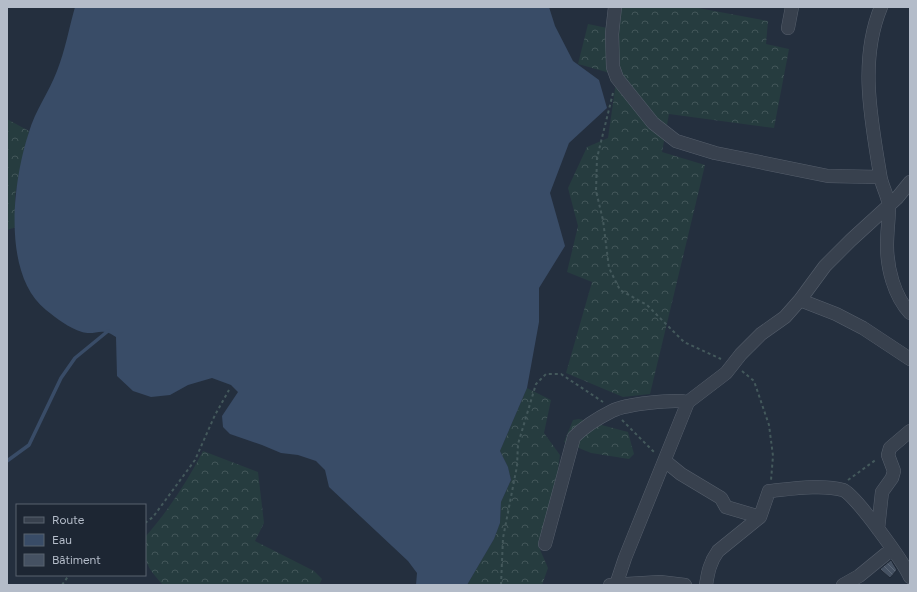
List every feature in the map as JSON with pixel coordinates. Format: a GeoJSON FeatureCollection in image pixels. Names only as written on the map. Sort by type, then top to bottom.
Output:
{"type":"FeatureCollection","features":[{"type":"Feature","properties":{"kind":"street"},"geometry":{"type":"LineString","coordinates":[[615,7],[612,34],[613,67],[616,78],[653,123],[676,141],[715,153],[828,176],[880,177]]}},
{"type":"Feature","properties":{"kind":"street"},"geometry":{"type":"LineString","coordinates":[[788,28],[792,7]]}},
{"type":"Feature","properties":{"kind":"street"},"geometry":{"type":"LineString","coordinates":[[881,7],[875,22],[871,47],[868,88],[880,177],[886,191],[889,205],[887,247],[892,281],[898,297],[910,313]]}},
{"type":"Feature","properties":{"kind":"street"},"geometry":{"type":"LineString","coordinates":[[685,585],[660,582],[614,585],[688,402],[726,373],[761,334],[785,317],[800,300],[825,266],[889,205],[910,182]]}},
{"type":"Feature","properties":{"kind":"street"},"geometry":{"type":"LineString","coordinates":[[800,300],[836,314],[863,328],[910,359]]}},
{"type":"Feature","properties":{"kind":"street"},"geometry":{"type":"LineString","coordinates":[[545,544],[574,437],[582,429],[613,410],[677,400],[688,402]]}},
{"type":"Feature","properties":{"kind":"street"},"geometry":{"type":"LineString","coordinates":[[878,529],[882,492],[892,478],[894,471],[888,455],[890,448],[910,431]]}},
{"type":"Feature","properties":{"kind":"street"},"geometry":{"type":"LineString","coordinates":[[665,461],[681,474],[718,496],[726,506],[760,517]]}},
{"type":"Feature","properties":{"kind":"street"},"geometry":{"type":"LineString","coordinates":[[706,585],[709,566],[718,551],[760,517],[769,491],[833,488],[844,490],[852,496],[878,529],[905,567],[910,577]]}},
{"type":"Feature","properties":{"kind":"street"},"geometry":{"type":"LineString","coordinates":[[842,585],[859,576],[892,549]]}},
{"type":"Feature","properties":{"kind":"path"},"geometry":{"type":"LineString","coordinates":[[616,78],[597,158],[596,191],[612,274],[620,290],[648,305],[684,342],[700,351],[734,363],[754,381],[769,425],[773,456],[769,491]]}},
{"type":"Feature","properties":{"kind":"path"},"geometry":{"type":"LineString","coordinates":[[501,585],[503,538],[517,466],[518,444],[536,384],[546,374],[561,374],[591,393],[613,410],[642,441],[665,461]]}},
{"type":"Feature","properties":{"kind":"path"},"geometry":{"type":"LineString","coordinates":[[146,522],[153,517],[195,460],[215,414],[229,390]]}},
{"type":"Feature","properties":{"kind":"path"},"geometry":{"type":"LineString","coordinates":[[833,488],[869,466],[890,448]]}},
{"type":"Feature","properties":{"kind":"path"},"geometry":{"type":"LineString","coordinates":[[62,585],[68,576]]}},
{"type":"Feature","properties":{"kind":"green space"},"geometry":{"type":"Polygon","coordinates":[[[618,7],[693,7],[768,21],[766,44],[789,49],[774,128],[669,114],[662,152],[705,165],[650,394],[623,397],[566,373],[592,282],[567,272],[578,226],[568,188],[587,147],[608,138],[617,75],[578,64],[588,24],[617,30],[618,7]]]}},
{"type":"Feature","properties":{"kind":"green space"},"geometry":{"type":"Polygon","coordinates":[[[7,119],[29,131],[15,195],[16,227],[7,230],[7,119]]]}},
{"type":"Feature","properties":{"kind":"green space"},"geometry":{"type":"Polygon","coordinates":[[[527,388],[551,400],[544,433],[560,455],[553,506],[538,545],[548,568],[542,585],[467,585],[494,539],[500,523],[501,502],[511,480],[508,467],[500,451],[527,388]]]}},
{"type":"Feature","properties":{"kind":"green space"},"geometry":{"type":"Polygon","coordinates":[[[579,419],[628,432],[634,454],[629,459],[591,453],[564,442],[573,420],[579,419]]]}},
{"type":"Feature","properties":{"kind":"green space"},"geometry":{"type":"Polygon","coordinates":[[[203,451],[258,472],[264,523],[255,541],[314,571],[322,579],[319,585],[163,585],[149,568],[147,563],[146,536],[177,496],[203,451]]]}},
{"type":"Feature","properties":{"kind":"water"},"geometry":{"type":"Polygon","coordinates":[[[75,7],[549,7],[555,26],[573,61],[599,80],[607,108],[569,143],[550,193],[565,246],[539,288],[539,322],[527,388],[500,451],[508,467],[511,480],[501,502],[500,523],[494,539],[467,585],[416,585],[417,573],[408,561],[329,487],[325,470],[316,461],[298,455],[281,453],[230,434],[223,427],[222,416],[238,392],[231,385],[212,378],[188,385],[170,395],[151,397],[133,391],[117,376],[116,337],[106,332],[87,333],[72,328],[46,310],[32,294],[22,274],[17,251],[15,200],[23,152],[38,109],[60,63],[75,7]]]}},
{"type":"Feature","properties":{"kind":"building"},"geometry":{"type":"Polygon","coordinates":[[[891,560],[897,570],[890,578],[880,569],[891,560]]]}},
{"type":"Feature","properties":{"kind":"waterway"},"geometry":{"type":"LineString","coordinates":[[7,461],[29,445],[61,378],[75,358],[108,331]]}}]}
